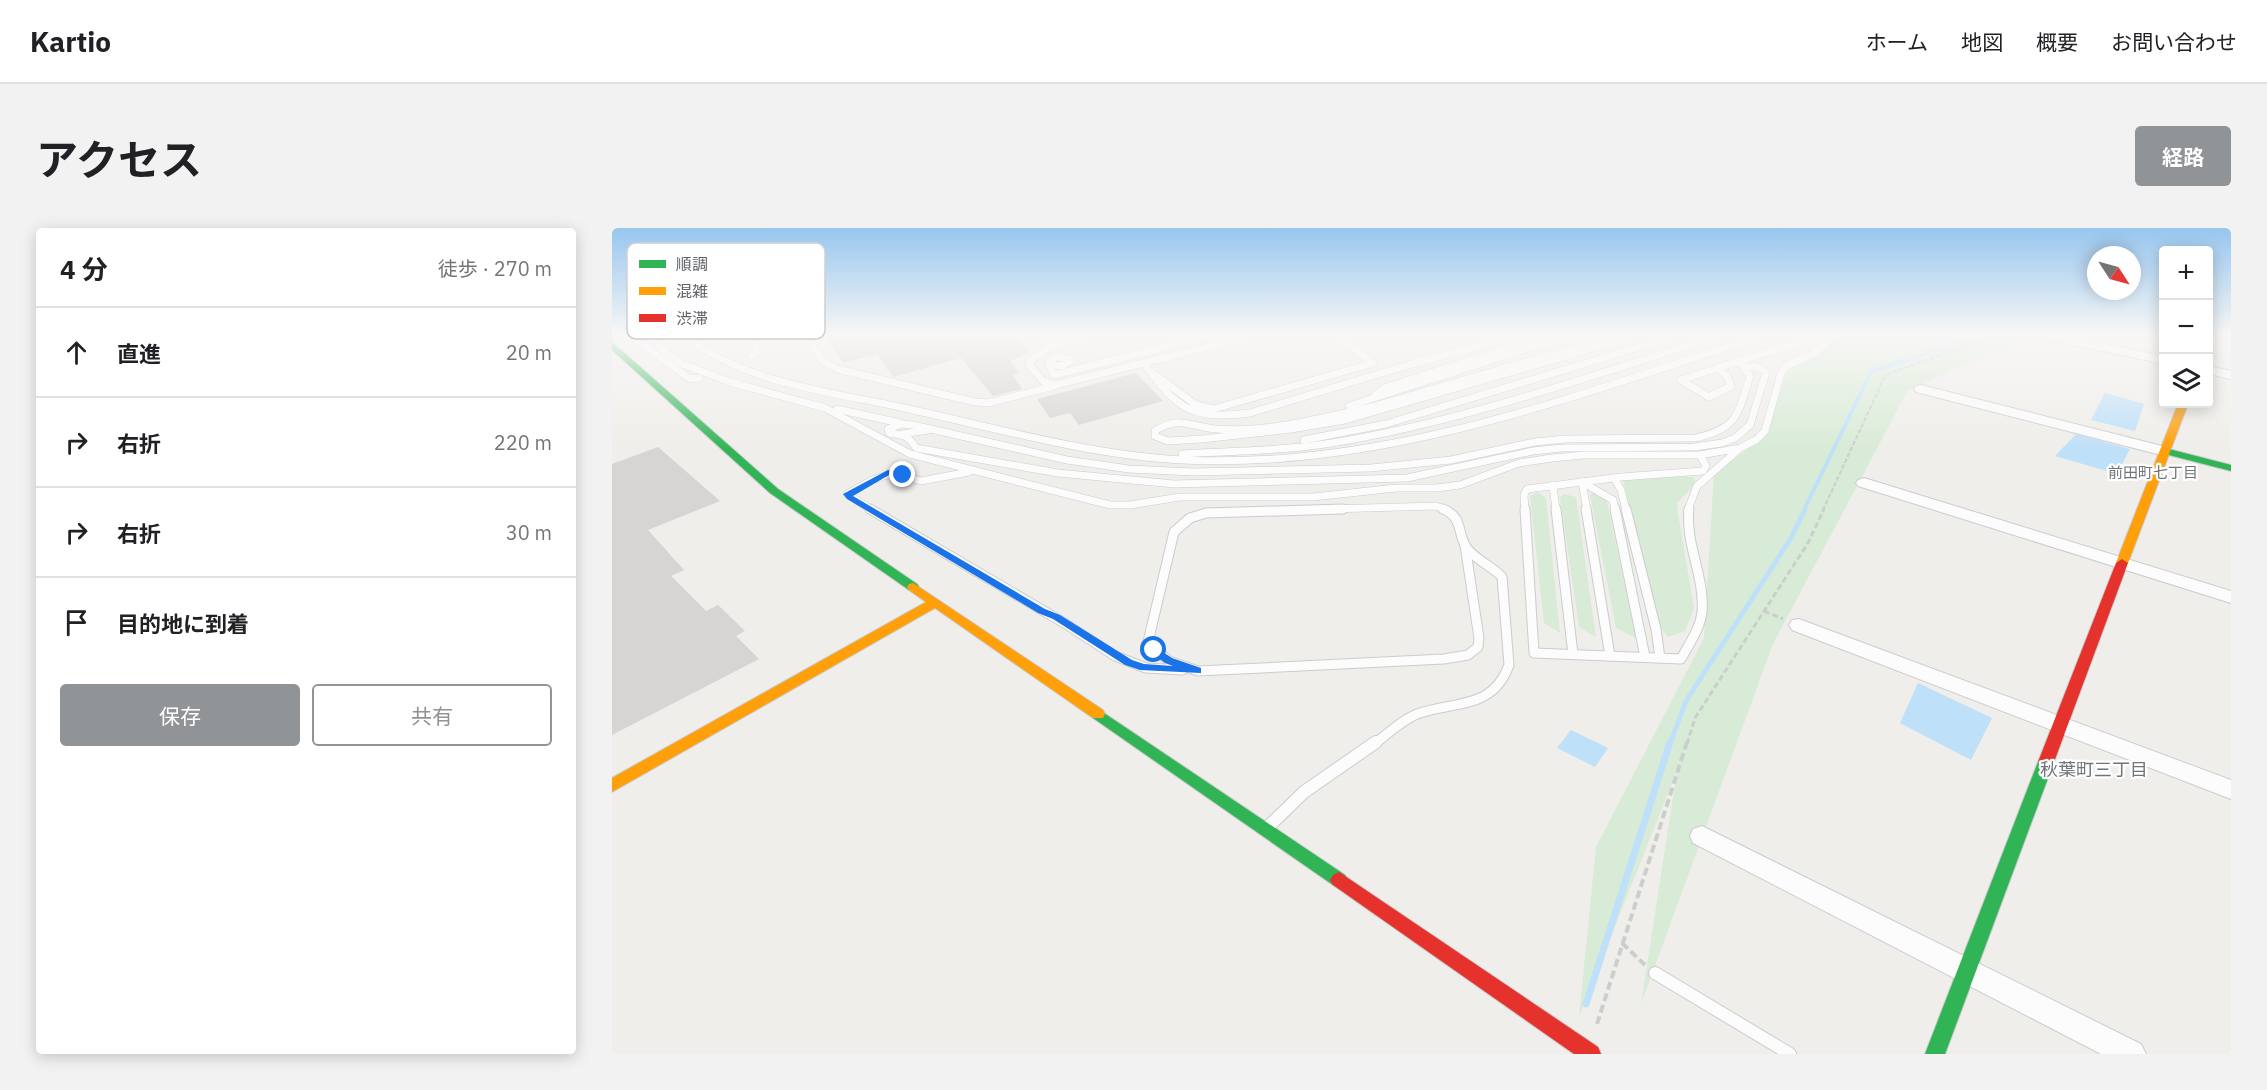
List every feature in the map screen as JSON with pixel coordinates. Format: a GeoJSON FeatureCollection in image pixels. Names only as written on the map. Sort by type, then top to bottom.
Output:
{"type":"FeatureCollection","features":[{"type":"Feature","properties":{"kind":"street"},"geometry":{"type":"LineString","coordinates":[[644,374],[774,491],[1591,1054]]}},
{"type":"Feature","properties":{"kind":"street"},"geometry":{"type":"LineString","coordinates":[[1921,389],[2231,468]]}},
{"type":"Feature","properties":{"kind":"street"},"geometry":{"type":"LineString","coordinates":[[1935,1054],[2181,408]]}},
{"type":"Feature","properties":{"kind":"street"},"geometry":{"type":"LineString","coordinates":[[1864,483],[2231,597]]}},
{"type":"Feature","properties":{"kind":"street"},"geometry":{"type":"LineString","coordinates":[[612,786],[934,603]]}},
{"type":"Feature","properties":{"kind":"street"},"geometry":{"type":"LineString","coordinates":[[1799,625],[2231,790]]}},
{"type":"Feature","properties":{"kind":"street"},"geometry":{"type":"LineString","coordinates":[[1702,836],[2131,1054]]}},
{"type":"Feature","properties":{"kind":"lane"},"geometry":{"type":"LineString","coordinates":[[683,374],[690,379],[699,378]]}},
{"type":"Feature","properties":{"kind":"lane"},"geometry":{"type":"LineString","coordinates":[[706,374],[823,407],[889,446],[950,465],[1061,491],[1097,502],[1131,505],[1180,497],[1313,497],[1396,488],[1437,488],[1460,485],[1488,473],[1519,464],[1573,456],[1700,456],[1740,448],[1756,440],[1765,431],[1781,374]]}},
{"type":"Feature","properties":{"kind":"lane"},"geometry":{"type":"LineString","coordinates":[[761,374],[1037,438],[1144,456],[1221,461],[1317,456],[1406,443],[1545,407],[1646,374]]}},
{"type":"Feature","properties":{"kind":"lane"},"geometry":{"type":"LineString","coordinates":[[856,374],[975,402],[989,403],[1103,374]]}},
{"type":"Feature","properties":{"kind":"lane"},"geometry":{"type":"LineString","coordinates":[[1037,374],[1044,382],[1063,384]]}},
{"type":"Feature","properties":{"kind":"lane"},"geometry":{"type":"LineString","coordinates":[[1151,374],[1164,393],[1177,405],[1207,415],[1234,415],[1277,405],[1380,374]]}},
{"type":"Feature","properties":{"kind":"lane"},"geometry":{"type":"LineString","coordinates":[[1154,374],[1196,405],[1214,409],[1337,374]]}},
{"type":"Feature","properties":{"kind":"lane"},"geometry":{"type":"LineString","coordinates":[[1307,420],[1450,374]]}},
{"type":"Feature","properties":{"kind":"lane"},"geometry":{"type":"LineString","coordinates":[[1486,374],[1371,407],[1307,420],[1239,429],[1215,429],[1185,421],[1172,422],[1155,431],[1155,436],[1168,441],[1202,439],[1291,429],[1345,420],[1504,374]]}},
{"type":"Feature","properties":{"kind":"lane"},"geometry":{"type":"LineString","coordinates":[[1144,456],[1274,444],[1341,434],[1386,424],[1550,374]]}},
{"type":"Feature","properties":{"kind":"lane"},"geometry":{"type":"LineString","coordinates":[[1144,456],[1330,443],[1478,409],[1593,374]]}},
{"type":"Feature","properties":{"kind":"lane"},"geometry":{"type":"LineString","coordinates":[[1701,374],[1681,380],[1709,397],[1731,386],[1724,374]]}},
{"type":"Feature","properties":{"kind":"lane"},"geometry":{"type":"LineString","coordinates":[[795,400],[1030,454],[1129,468],[1229,472],[1371,468],[1451,460],[1535,442],[1566,439],[1712,436],[1734,424],[1750,376],[1747,374]]}},
{"type":"Feature","properties":{"kind":"lane"},"geometry":{"type":"LineString","coordinates":[[900,433],[910,438],[916,448],[949,455],[1025,468],[1125,480],[1220,484],[1398,478],[1431,474],[1533,451],[1561,448],[1694,447],[1722,443],[1735,438],[1750,425],[1765,374]]}},
{"type":"Feature","properties":{"kind":"lane"},"geometry":{"type":"LineString","coordinates":[[902,424],[888,429],[889,433],[894,435],[928,430]]}},
{"type":"Feature","properties":{"kind":"lane"},"geometry":{"type":"LineString","coordinates":[[1700,456],[1706,466],[1703,471],[1614,478],[1527,489],[1524,495],[1534,653],[1681,659],[1699,625],[1702,603],[1692,549],[1688,510],[1694,489],[1740,448]]}},
{"type":"Feature","properties":{"kind":"lane"},"geometry":{"type":"LineString","coordinates":[[933,477],[950,465]]}},
{"type":"Feature","properties":{"kind":"lane"},"geometry":{"type":"LineString","coordinates":[[976,471],[914,481],[899,473],[888,473],[847,494],[1041,611],[1057,617],[1129,662],[1143,668],[1198,671],[1444,659],[1468,655],[1478,647],[1479,638],[1465,544],[1458,519],[1454,513],[1436,506],[1196,515],[1174,532],[1148,642],[1169,661],[1198,671]]}},
{"type":"Feature","properties":{"kind":"lane"},"geometry":{"type":"LineString","coordinates":[[1689,473],[1703,482]]}},
{"type":"Feature","properties":{"kind":"lane"},"geometry":{"type":"LineString","coordinates":[[1614,478],[1624,502],[1656,629],[1660,658]]}},
{"type":"Feature","properties":{"kind":"lane"},"geometry":{"type":"LineString","coordinates":[[1582,482],[1610,656]]}},
{"type":"Feature","properties":{"kind":"lane"},"geometry":{"type":"LineString","coordinates":[[1582,482],[1613,500],[1645,657]]}},
{"type":"Feature","properties":{"kind":"lane"},"geometry":{"type":"LineString","coordinates":[[1553,485],[1573,654]]}},
{"type":"Feature","properties":{"kind":"lane"},"geometry":{"type":"LineString","coordinates":[[1265,830],[1304,792],[1418,713],[1478,700],[1491,693],[1505,676],[1509,665],[1502,577],[1496,570],[1470,552],[1465,544]]}},
{"type":"Feature","properties":{"kind":"lane"},"geometry":{"type":"LineString","coordinates":[[1655,973],[1790,1054]]}},
{"type":"Feature","properties":{"kind":"path"},"geometry":{"type":"LineString","coordinates":[[1596,1028],[1695,718],[1808,543],[1884,378],[1891,374]]}},
{"type":"Feature","properties":{"kind":"path"},"geometry":{"type":"LineString","coordinates":[[1623,943],[1636,959],[1655,973]]}},
{"type":"Feature","properties":{"kind":"green space"},"geometry":{"type":"Polygon","coordinates":[[[1786,374],[1945,374],[1908,390],[1773,644],[1641,1004],[1677,771],[1579,1017],[1596,847],[1704,638],[1714,473],[1765,437],[1786,374]]]}},
{"type":"Feature","properties":{"kind":"green space"},"geometry":{"type":"Polygon","coordinates":[[[1686,476],[1694,478],[1696,483],[1677,503],[1694,608],[1685,631],[1668,637],[1658,625],[1623,480],[1686,476]]]}},
{"type":"Feature","properties":{"kind":"green space"},"geometry":{"type":"Polygon","coordinates":[[[1537,492],[1546,498],[1560,633],[1544,623],[1530,496],[1537,492]]]}},
{"type":"Feature","properties":{"kind":"green space"},"geometry":{"type":"Polygon","coordinates":[[[1593,492],[1606,498],[1636,638],[1616,628],[1590,495],[1593,492]]]}},
{"type":"Feature","properties":{"kind":"green space"},"geometry":{"type":"Polygon","coordinates":[[[1564,494],[1576,497],[1596,637],[1579,627],[1560,497],[1564,494]]]}},
{"type":"Feature","properties":{"kind":"water"},"geometry":{"type":"Polygon","coordinates":[[[2105,393],[2144,404],[2135,431],[2091,420],[2105,393]]]}},
{"type":"Feature","properties":{"kind":"water"},"geometry":{"type":"Polygon","coordinates":[[[2076,434],[2130,449],[2117,474],[2055,456],[2076,434]]]}},
{"type":"Feature","properties":{"kind":"water"},"geometry":{"type":"Polygon","coordinates":[[[1918,683],[1992,718],[1971,760],[1900,723],[1918,683]]]}},
{"type":"Feature","properties":{"kind":"water"},"geometry":{"type":"Polygon","coordinates":[[[1571,730],[1608,748],[1595,767],[1557,748],[1571,730]]]}},
{"type":"Feature","properties":{"kind":"building"},"geometry":{"type":"Polygon","coordinates":[[[891,374],[905,374],[893,377],[891,374]]]}},
{"type":"Feature","properties":{"kind":"building"},"geometry":{"type":"Polygon","coordinates":[[[974,374],[1018,374],[1013,375],[1022,389],[993,396],[974,374]]]}},
{"type":"Feature","properties":{"kind":"building"},"geometry":{"type":"Polygon","coordinates":[[[1137,374],[1163,401],[1079,425],[1070,413],[1050,418],[1037,399],[1137,374]]]}},
{"type":"Feature","properties":{"kind":"building"},"geometry":{"type":"Polygon","coordinates":[[[658,447],[720,501],[648,530],[684,570],[671,576],[706,611],[718,605],[745,631],[736,636],[759,659],[612,735],[612,464],[658,447]]]}},
{"type":"Feature","properties":{"kind":"waterway"},"geometry":{"type":"LineString","coordinates":[[1804,510],[1870,374]]}},
{"type":"Feature","properties":{"kind":"waterway"},"geometry":{"type":"LineString","coordinates":[[1670,744],[1686,701],[1791,538],[1805,509]]}},
{"type":"Feature","properties":{"kind":"waterway"},"geometry":{"type":"LineString","coordinates":[[1586,1004],[1670,742]]}},
{"type":"Feature","properties":{"kind":"traffic: fast"},"geometry":{"type":"LineString","coordinates":[[644,374],[774,491],[913,587]]}},
{"type":"Feature","properties":{"kind":"traffic: fast"},"geometry":{"type":"LineString","coordinates":[[2165,451],[2231,468]]}},
{"type":"Feature","properties":{"kind":"traffic: fast"},"geometry":{"type":"LineString","coordinates":[[1098,714],[1339,880]]}},
{"type":"Feature","properties":{"kind":"traffic: fast"},"geometry":{"type":"LineString","coordinates":[[1935,1054],[2046,762]]}},
{"type":"Feature","properties":{"kind":"traffic: slow"},"geometry":{"type":"LineString","coordinates":[[2122,563],[2181,408]]}},
{"type":"Feature","properties":{"kind":"traffic: slow"},"geometry":{"type":"LineString","coordinates":[[913,587],[1098,714]]}},
{"type":"Feature","properties":{"kind":"traffic: slow"},"geometry":{"type":"LineString","coordinates":[[612,786],[935,603]]}},
{"type":"Feature","properties":{"kind":"traffic: jam"},"geometry":{"type":"LineString","coordinates":[[2046,762],[2122,563]]}},
{"type":"Feature","properties":{"kind":"traffic: jam"},"geometry":{"type":"LineString","coordinates":[[1339,880],[1591,1054]]}},
{"type":"Feature","properties":{"kind":"district","name":"前田町七丁目"},"geometry":{"type":"Point","coordinates":[2153,472]}},
{"type":"Feature","properties":{"kind":"district","name":"秋葉町三丁目"},"geometry":{"type":"Point","coordinates":[2094,769]}},
{"type":"Feature","properties":{"kind":"route"},"geometry":{"type":"LineString","coordinates":[[903,475],[888,473],[847,494],[1041,611],[1057,617],[1129,662],[1143,668],[1198,671],[1169,661],[1154,650]]}}]}
